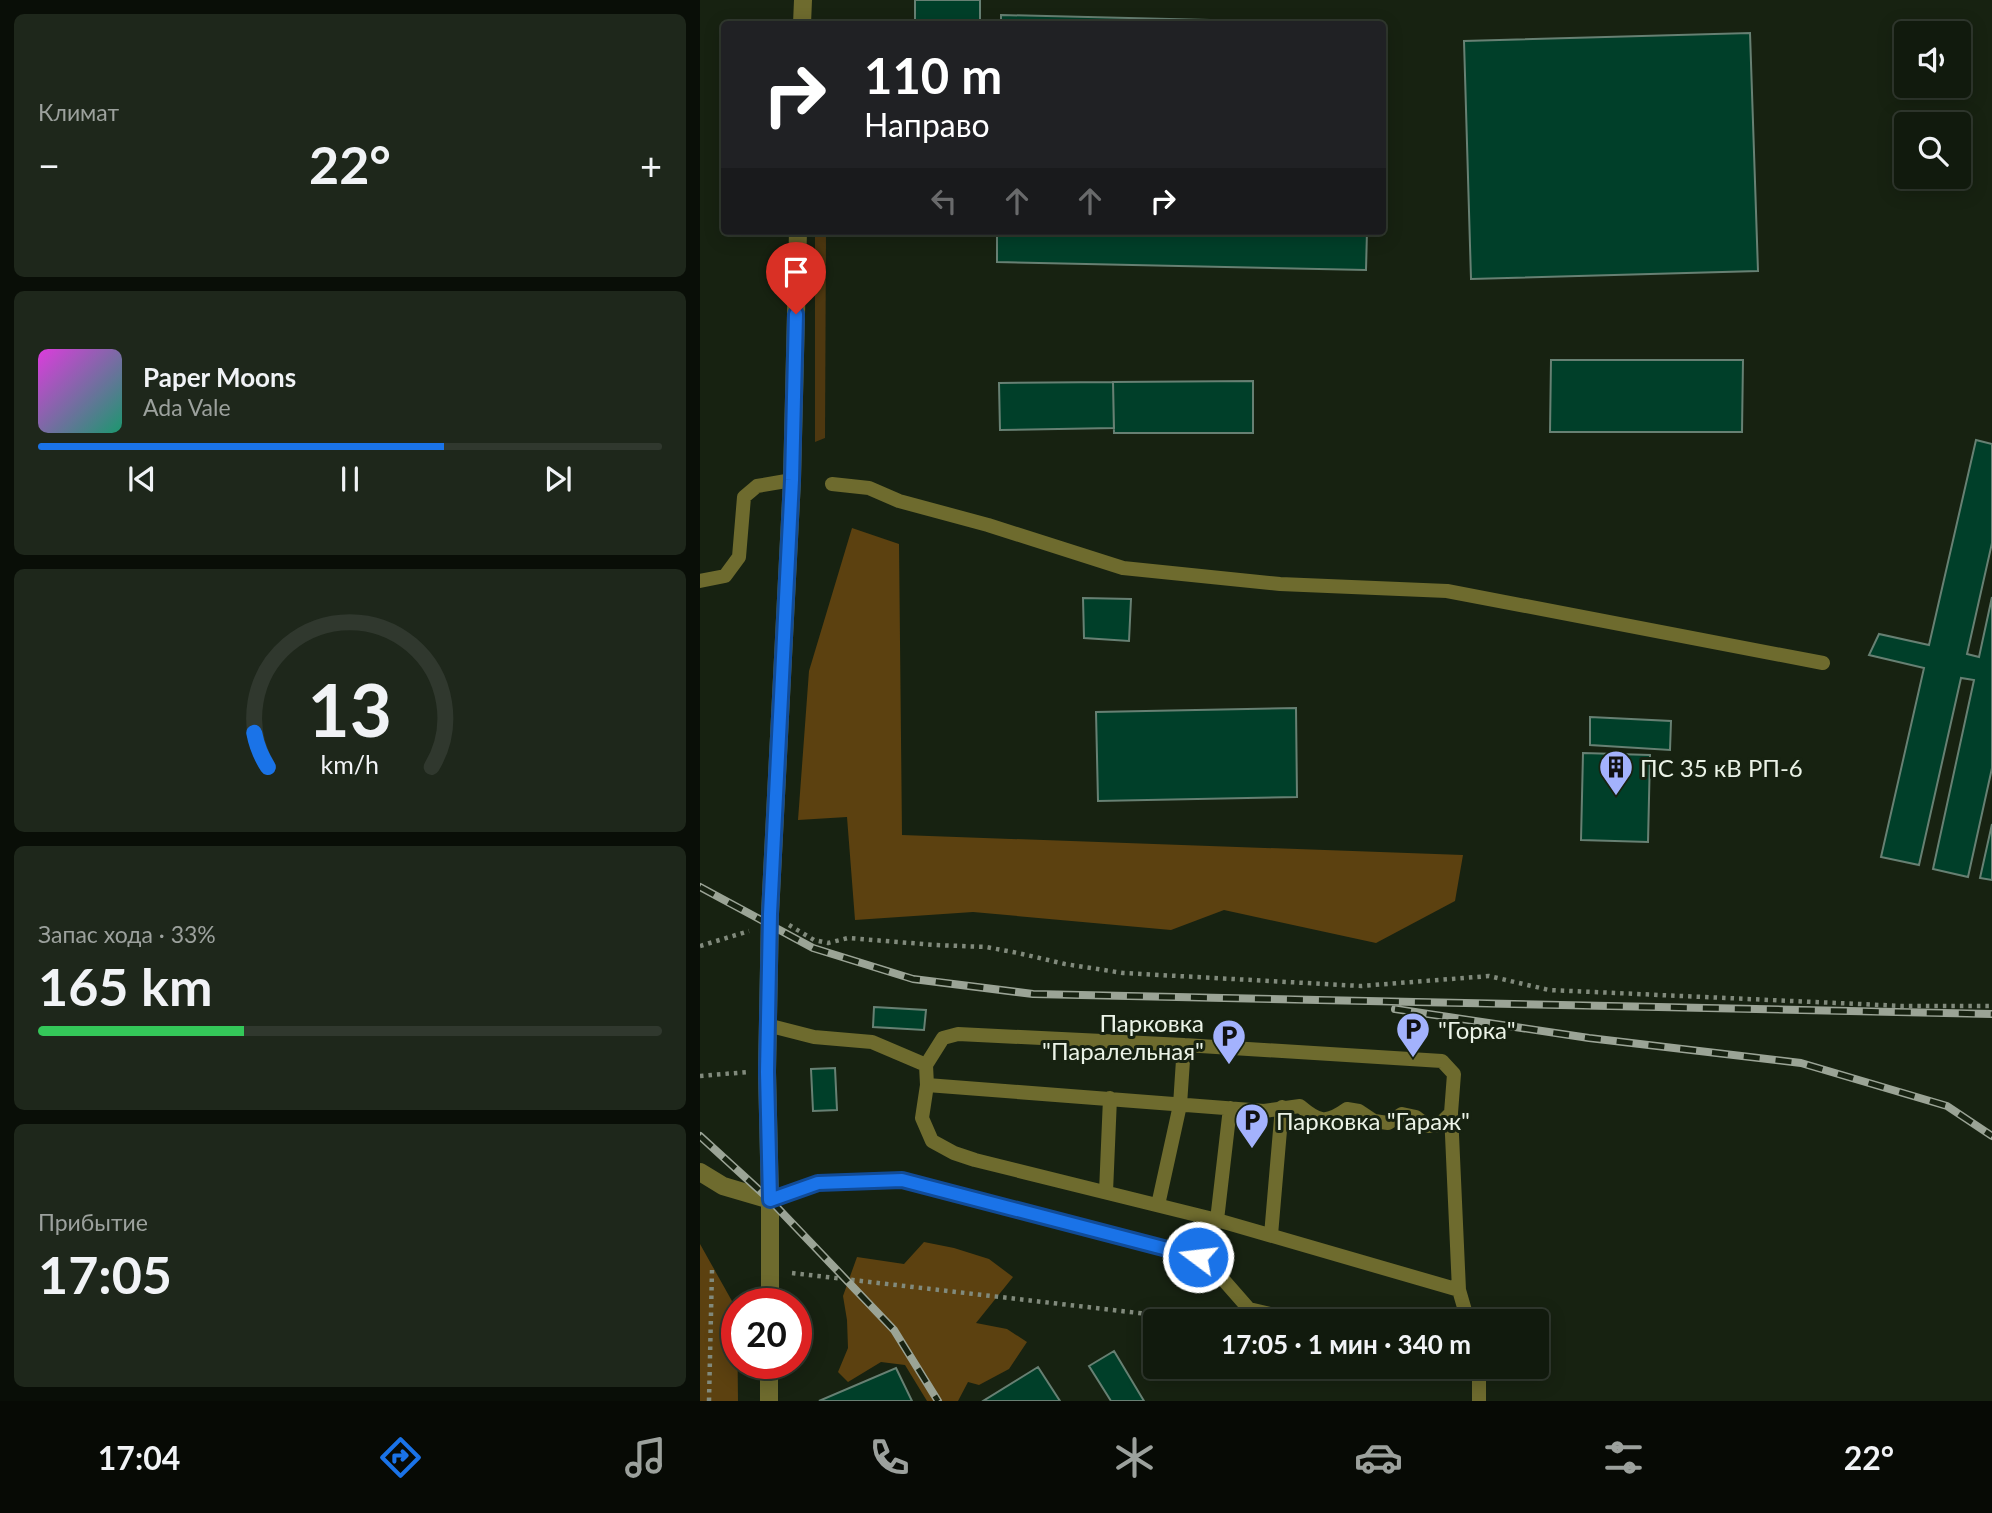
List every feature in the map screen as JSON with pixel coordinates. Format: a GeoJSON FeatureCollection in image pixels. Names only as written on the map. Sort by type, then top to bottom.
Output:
{"type":"FeatureCollection","features":[{"type":"Feature","properties":{"kind":"street"},"geometry":{"type":"LineString","coordinates":[[802,21],[803,0]]}},
{"type":"Feature","properties":{"kind":"street"},"geometry":{"type":"LineString","coordinates":[[770,1288],[767,1072],[770,920],[792,480],[798,235]]}},
{"type":"Feature","properties":{"kind":"street"},"geometry":{"type":"LineString","coordinates":[[700,1172],[723,1185],[770,1200]]}},
{"type":"Feature","properties":{"kind":"street"},"geometry":{"type":"LineString","coordinates":[[769,1379],[769,1401]]}},
{"type":"Feature","properties":{"kind":"lane"},"geometry":{"type":"LineString","coordinates":[[700,581],[725,576],[739,557],[744,497],[757,486],[792,480]]}},
{"type":"Feature","properties":{"kind":"lane"},"geometry":{"type":"LineString","coordinates":[[832,484],[869,488],[899,501],[988,525],[1123,568],[1280,584],[1447,591],[1823,663]]}},
{"type":"Feature","properties":{"kind":"lane"},"geometry":{"type":"LineString","coordinates":[[768,1025],[814,1037],[872,1042],[926,1065]]}},
{"type":"Feature","properties":{"kind":"lane"},"geometry":{"type":"LineString","coordinates":[[1459,1290],[1217,1220],[954,1153],[932,1141],[922,1118],[927,1085],[926,1065],[943,1038],[958,1034],[1442,1062],[1454,1074],[1451,1113],[1459,1290],[1465,1309]]}},
{"type":"Feature","properties":{"kind":"lane"},"geometry":{"type":"LineString","coordinates":[[1158,1205],[1180,1105],[1184,1045]]}},
{"type":"Feature","properties":{"kind":"lane"},"geometry":{"type":"LineString","coordinates":[[927,1085],[1264,1111],[1300,1106],[1312,1116],[1325,1120],[1335,1118],[1347,1109],[1359,1111],[1374,1121],[1388,1123],[1402,1114],[1416,1117],[1428,1126],[1439,1125],[1451,1113]]}},
{"type":"Feature","properties":{"kind":"lane"},"geometry":{"type":"LineString","coordinates":[[1106,1192],[1110,1098]]}},
{"type":"Feature","properties":{"kind":"lane"},"geometry":{"type":"LineString","coordinates":[[1271,1235],[1282,1107]]}},
{"type":"Feature","properties":{"kind":"lane"},"geometry":{"type":"LineString","coordinates":[[1217,1220],[1230,1108]]}},
{"type":"Feature","properties":{"kind":"lane"},"geometry":{"type":"LineString","coordinates":[[770,1200],[818,1183],[902,1180],[1198,1257],[1213,1268],[1248,1309]]}},
{"type":"Feature","properties":{"kind":"lane"},"geometry":{"type":"LineString","coordinates":[[1479,1379],[1479,1401]]}},
{"type":"Feature","properties":{"kind":"path"},"geometry":{"type":"LineString","coordinates":[[700,946],[770,920],[814,940],[828,943],[848,938],[986,947],[1123,973],[1361,986],[1489,976],[1549,990],[1903,1006],[1992,1006]]}},
{"type":"Feature","properties":{"kind":"path"},"geometry":{"type":"LineString","coordinates":[[709,1401],[712,1270]]}},
{"type":"Feature","properties":{"kind":"path"},"geometry":{"type":"LineString","coordinates":[[771,1270],[1143,1313]]}},
{"type":"Feature","properties":{"kind":"shaded area"},"geometry":{"type":"Polygon","coordinates":[[[815,235],[826,235],[825,438],[815,442],[815,235]]]}},
{"type":"Feature","properties":{"kind":"shaded area"},"geometry":{"type":"Polygon","coordinates":[[[852,528],[899,544],[902,835],[1463,855],[1455,901],[1376,943],[1224,910],[1171,930],[973,912],[855,920],[847,817],[798,820],[809,671],[852,528]]]}},
{"type":"Feature","properties":{"kind":"shaded area"},"geometry":{"type":"Polygon","coordinates":[[[924,1242],[989,1259],[1013,1277],[976,1323],[1007,1329],[1027,1342],[1009,1369],[979,1385],[968,1382],[958,1401],[927,1401],[905,1365],[881,1362],[848,1382],[838,1372],[848,1348],[843,1296],[857,1257],[904,1264],[924,1242]]]}},
{"type":"Feature","properties":{"kind":"shaded area"},"geometry":{"type":"Polygon","coordinates":[[[700,1244],[725,1288],[721,1288],[721,1379],[738,1379],[738,1401],[700,1401],[700,1244]]]}},
{"type":"Feature","properties":{"kind":"building"},"geometry":{"type":"Polygon","coordinates":[[[915,0],[980,0],[980,21],[915,21],[915,0]]]}},
{"type":"Feature","properties":{"kind":"building"},"geometry":{"type":"Polygon","coordinates":[[[1001,15],[1247,21],[1001,21],[1001,15]]]}},
{"type":"Feature","properties":{"kind":"building"},"geometry":{"type":"Polygon","coordinates":[[[1750,33],[1758,271],[1471,279],[1464,41],[1750,33]]]}},
{"type":"Feature","properties":{"kind":"building"},"geometry":{"type":"Polygon","coordinates":[[[997,235],[1367,235],[1366,270],[997,262],[997,235]]]}},
{"type":"Feature","properties":{"kind":"building"},"geometry":{"type":"Polygon","coordinates":[[[1551,360],[1743,360],[1742,432],[1550,432],[1551,360]]]}},
{"type":"Feature","properties":{"kind":"building"},"geometry":{"type":"Polygon","coordinates":[[[1253,381],[1253,433],[1114,433],[1113,382],[1253,381]]]}},
{"type":"Feature","properties":{"kind":"building"},"geometry":{"type":"Polygon","coordinates":[[[1113,382],[1114,428],[1000,430],[999,383],[1113,382]]]}},
{"type":"Feature","properties":{"kind":"building"},"geometry":{"type":"Polygon","coordinates":[[[1976,440],[1992,444],[1992,543],[1967,654],[1979,657],[1992,597],[1992,768],[1968,877],[1933,869],[1974,680],[1961,678],[1919,865],[1881,857],[1924,668],[1869,655],[1879,634],[1929,645],[1976,440]]]}},
{"type":"Feature","properties":{"kind":"building"},"geometry":{"type":"Polygon","coordinates":[[[1083,598],[1131,599],[1129,641],[1084,638],[1083,598]]]}},
{"type":"Feature","properties":{"kind":"building"},"geometry":{"type":"Polygon","coordinates":[[[1296,708],[1297,797],[1098,801],[1096,712],[1296,708]]]}},
{"type":"Feature","properties":{"kind":"building"},"geometry":{"type":"Polygon","coordinates":[[[1590,717],[1671,721],[1670,750],[1590,745],[1590,717]]]}},
{"type":"Feature","properties":{"kind":"building","name":"ПС 35 кВ РП-6"},"geometry":{"type":"Polygon","coordinates":[[[1583,753],[1650,755],[1648,842],[1581,840],[1583,753]]]}},
{"type":"Feature","properties":{"kind":"building"},"geometry":{"type":"Polygon","coordinates":[[[1992,824],[1992,880],[1980,878],[1992,824]]]}},
{"type":"Feature","properties":{"kind":"building"},"geometry":{"type":"Polygon","coordinates":[[[874,1007],[926,1010],[924,1030],[873,1027],[874,1007]]]}},
{"type":"Feature","properties":{"kind":"building"},"geometry":{"type":"Polygon","coordinates":[[[835,1068],[837,1110],[813,1111],[811,1069],[835,1068]]]}},
{"type":"Feature","properties":{"kind":"building"},"geometry":{"type":"Polygon","coordinates":[[[1114,1351],[1144,1401],[1111,1401],[1089,1366],[1114,1351]]]}},
{"type":"Feature","properties":{"kind":"building"},"geometry":{"type":"Polygon","coordinates":[[[1038,1367],[1060,1401],[983,1401],[1038,1367]]]}},
{"type":"Feature","properties":{"kind":"building"},"geometry":{"type":"Polygon","coordinates":[[[896,1368],[912,1401],[819,1401],[896,1368]]]}},
{"type":"Feature","properties":{"kind":"railway"},"geometry":{"type":"LineString","coordinates":[[700,887],[813,948],[913,979],[1033,994],[1992,1014]]}},
{"type":"Feature","properties":{"kind":"railway"},"geometry":{"type":"LineString","coordinates":[[1395,1009],[1589,1038],[1801,1063],[1947,1106],[1992,1136]]}},
{"type":"Feature","properties":{"kind":"railway"},"geometry":{"type":"LineString","coordinates":[[700,1136],[770,1200],[894,1330],[938,1401]]}},
{"type":"Feature","properties":{"kind":"place","name":"ПС 35 кВ РП-6"},"geometry":{"type":"Point","coordinates":[1616,797]}},
{"type":"Feature","properties":{"kind":"place","name":"\"Горка\""},"geometry":{"type":"Point","coordinates":[1413,1059]}},
{"type":"Feature","properties":{"kind":"place","name":"Парковка \"Паралельная\""},"geometry":{"type":"Point","coordinates":[1229,1066]}},
{"type":"Feature","properties":{"kind":"place","name":"Парковка \"Гараж\""},"geometry":{"type":"Point","coordinates":[1252,1150]}},
{"type":"Feature","properties":{"kind":"route"},"geometry":{"type":"LineString","coordinates":[[796,314],[792,480],[770,914],[767,1072],[770,1200],[818,1183],[902,1180],[1198,1257]]}}]}
